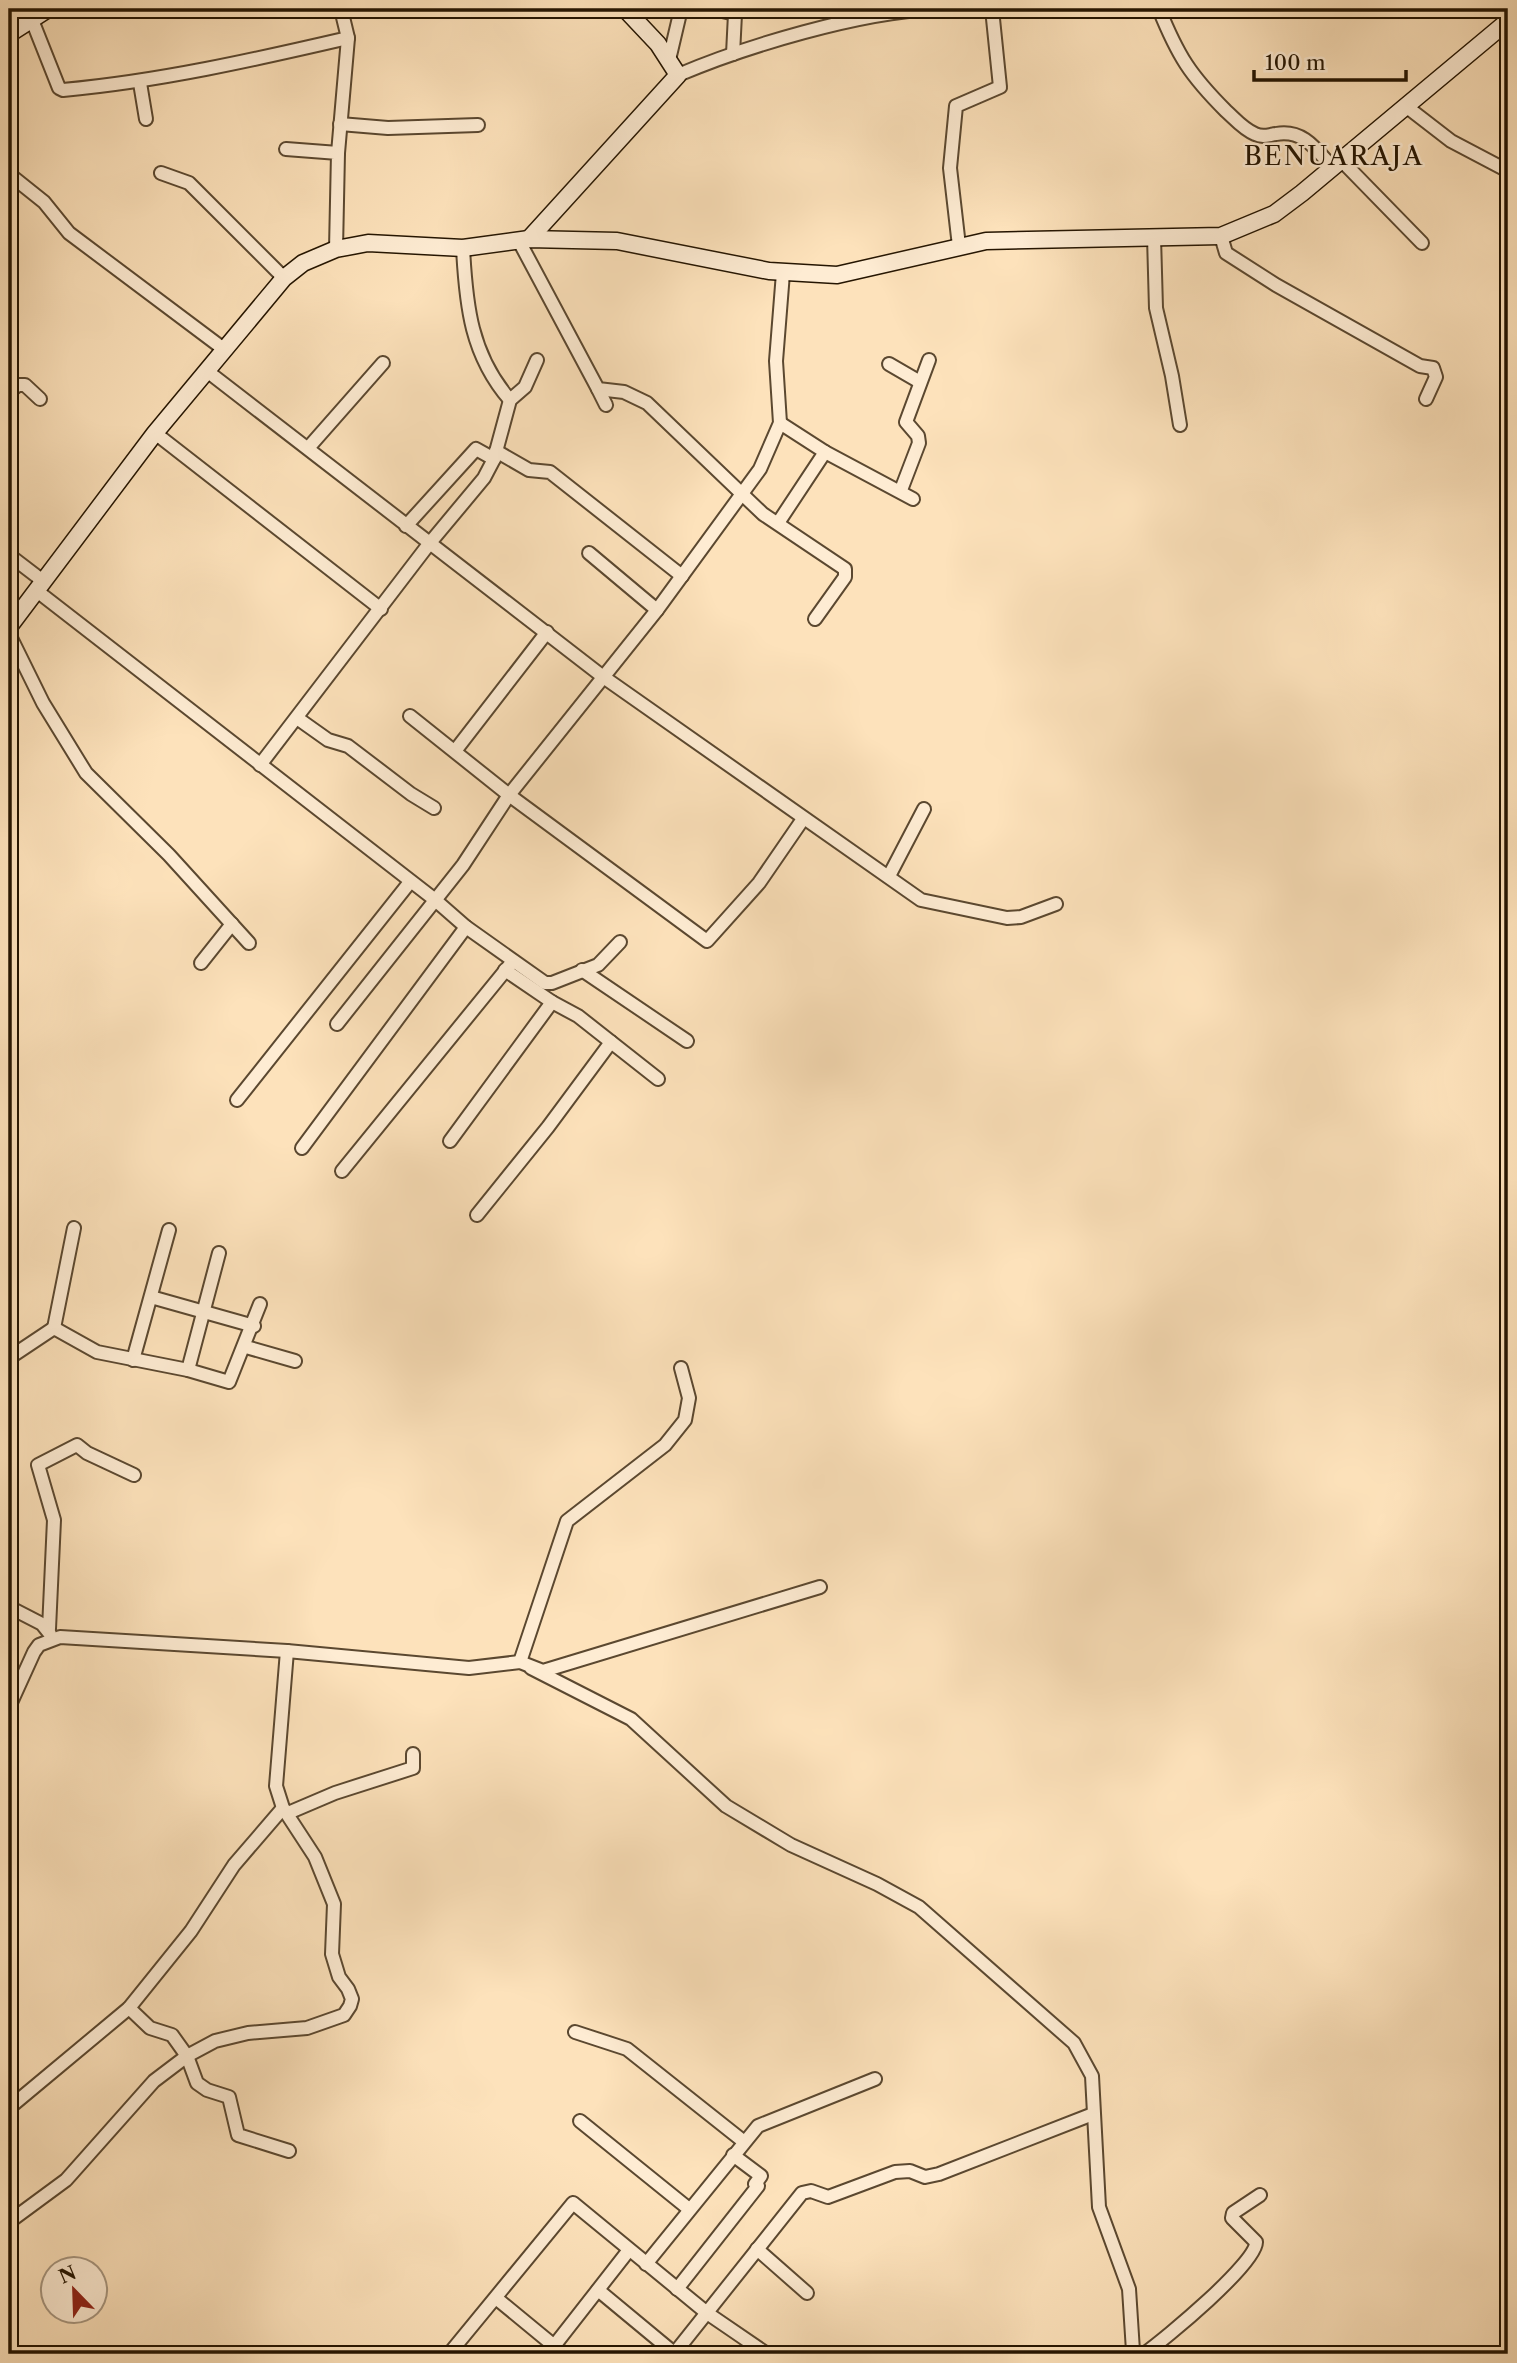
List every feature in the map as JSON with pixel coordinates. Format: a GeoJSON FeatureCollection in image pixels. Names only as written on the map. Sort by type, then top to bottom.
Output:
{"type":"FeatureCollection","features":[{"type":"Feature","properties":{"kind":"main road"},"geometry":{"type":"LineString","coordinates":[[9,34],[48,9]]}},
{"type":"Feature","properties":{"kind":"main road"},"geometry":{"type":"LineString","coordinates":[[524,240],[678,75],[658,44],[625,9]]}},
{"type":"Feature","properties":{"kind":"main road"},"geometry":{"type":"LineString","coordinates":[[9,627],[155,433],[284,278],[303,263],[336,249],[368,243],[463,248],[524,240],[617,241],[783,273],[837,275],[996,240],[1221,236],[1274,214],[1407,107],[1508,20]]}},
{"type":"Feature","properties":{"kind":"street"},"geometry":{"type":"LineString","coordinates":[[336,249],[338,153],[348,38],[341,9]]}},
{"type":"Feature","properties":{"kind":"street"},"geometry":{"type":"LineString","coordinates":[[668,60],[681,9]]}},
{"type":"Feature","properties":{"kind":"street"},"geometry":{"type":"LineString","coordinates":[[714,9],[735,14],[733,54]]}},
{"type":"Feature","properties":{"kind":"street"},"geometry":{"type":"LineString","coordinates":[[678,75],[733,54],[877,16],[934,9]]}},
{"type":"Feature","properties":{"kind":"street"},"geometry":{"type":"LineString","coordinates":[[960,246],[950,168],[956,106],[999,87],[992,9]]}},
{"type":"Feature","properties":{"kind":"street"},"geometry":{"type":"LineString","coordinates":[[1159,9],[1174,44],[1195,80],[1244,129],[1265,137],[1286,133],[1308,140],[1422,243]]}},
{"type":"Feature","properties":{"kind":"street"},"geometry":{"type":"LineString","coordinates":[[32,20],[60,90],[141,83],[214,70],[348,38]]}},
{"type":"Feature","properties":{"kind":"street"},"geometry":{"type":"LineString","coordinates":[[141,83],[146,119]]}},
{"type":"Feature","properties":{"kind":"street"},"geometry":{"type":"LineString","coordinates":[[1407,107],[1451,141],[1508,172]]}},
{"type":"Feature","properties":{"kind":"street"},"geometry":{"type":"LineString","coordinates":[[340,124],[387,128],[478,125]]}},
{"type":"Feature","properties":{"kind":"street"},"geometry":{"type":"LineString","coordinates":[[286,149],[338,153]]}},
{"type":"Feature","properties":{"kind":"street"},"geometry":{"type":"LineString","coordinates":[[162,173],[189,184],[284,278]]}},
{"type":"Feature","properties":{"kind":"street"},"geometry":{"type":"LineString","coordinates":[[9,174],[44,201],[69,233],[225,350]]}},
{"type":"Feature","properties":{"kind":"street"},"geometry":{"type":"LineString","coordinates":[[1221,236],[1226,253],[1276,285],[1420,366],[1433,368],[1436,377],[1426,399]]}},
{"type":"Feature","properties":{"kind":"street"},"geometry":{"type":"LineString","coordinates":[[1154,237],[1156,309],[1180,425]]}},
{"type":"Feature","properties":{"kind":"street"},"geometry":{"type":"LineString","coordinates":[[524,240],[606,405]]}},
{"type":"Feature","properties":{"kind":"street"},"geometry":{"type":"LineString","coordinates":[[463,248],[472,327],[486,370],[510,400]]}},
{"type":"Feature","properties":{"kind":"street"},"geometry":{"type":"LineString","coordinates":[[337,1024],[484,835],[509,795],[657,610],[760,469],[780,423],[776,361],[783,273]]}},
{"type":"Feature","properties":{"kind":"street"},"geometry":{"type":"LineString","coordinates":[[260,765],[429,544],[478,486],[495,455],[510,400],[525,387],[537,360]]}},
{"type":"Feature","properties":{"kind":"street"},"geometry":{"type":"LineString","coordinates":[[901,490],[919,443],[918,436],[906,422],[929,360]]}},
{"type":"Feature","properties":{"kind":"street"},"geometry":{"type":"LineString","coordinates":[[309,447],[383,363]]}},
{"type":"Feature","properties":{"kind":"street"},"geometry":{"type":"LineString","coordinates":[[889,364],[920,382]]}},
{"type":"Feature","properties":{"kind":"street"},"geometry":{"type":"LineString","coordinates":[[207,370],[309,447],[543,636],[929,904],[1007,918],[1021,917],[1056,904]]}},
{"type":"Feature","properties":{"kind":"street"},"geometry":{"type":"LineString","coordinates":[[9,392],[18,385],[25,385],[40,399]]}},
{"type":"Feature","properties":{"kind":"street"},"geometry":{"type":"LineString","coordinates":[[598,389],[624,392],[647,403],[742,495],[846,571],[815,619]]}},
{"type":"Feature","properties":{"kind":"street"},"geometry":{"type":"LineString","coordinates":[[780,423],[825,452],[914,499]]}},
{"type":"Feature","properties":{"kind":"street"},"geometry":{"type":"LineString","coordinates":[[155,433],[381,610]]}},
{"type":"Feature","properties":{"kind":"street"},"geometry":{"type":"LineString","coordinates":[[406,526],[476,449],[529,470],[550,472],[682,576]]}},
{"type":"Feature","properties":{"kind":"street"},"geometry":{"type":"LineString","coordinates":[[778,523],[825,452]]}},
{"type":"Feature","properties":{"kind":"street"},"geometry":{"type":"LineString","coordinates":[[589,554],[657,610]]}},
{"type":"Feature","properties":{"kind":"street"},"geometry":{"type":"LineString","coordinates":[[9,555],[40,586],[260,765],[434,899],[552,1003],[578,1016],[658,1079]]}},
{"type":"Feature","properties":{"kind":"street"},"geometry":{"type":"LineString","coordinates":[[9,634],[43,702],[86,773],[169,855],[249,943]]}},
{"type":"Feature","properties":{"kind":"street"},"geometry":{"type":"LineString","coordinates":[[455,751],[543,636]]}},
{"type":"Feature","properties":{"kind":"street"},"geometry":{"type":"LineString","coordinates":[[410,716],[509,795],[707,941],[759,883],[803,819]]}},
{"type":"Feature","properties":{"kind":"street"},"geometry":{"type":"LineString","coordinates":[[297,719],[321,736],[348,746],[434,808]]}},
{"type":"Feature","properties":{"kind":"street"},"geometry":{"type":"LineString","coordinates":[[889,876],[924,809]]}},
{"type":"Feature","properties":{"kind":"street"},"geometry":{"type":"LineString","coordinates":[[237,1100],[410,882]]}},
{"type":"Feature","properties":{"kind":"street"},"geometry":{"type":"LineString","coordinates":[[201,963],[232,924]]}},
{"type":"Feature","properties":{"kind":"street"},"geometry":{"type":"LineString","coordinates":[[302,1148],[466,927]]}},
{"type":"Feature","properties":{"kind":"street"},"geometry":{"type":"LineString","coordinates":[[509,965],[548,984],[598,965],[620,942]]}},
{"type":"Feature","properties":{"kind":"street"},"geometry":{"type":"LineString","coordinates":[[342,1171],[509,965]]}},
{"type":"Feature","properties":{"kind":"street"},"geometry":{"type":"LineString","coordinates":[[582,970],[687,1041]]}},
{"type":"Feature","properties":{"kind":"street"},"geometry":{"type":"LineString","coordinates":[[450,1141],[552,1003]]}},
{"type":"Feature","properties":{"kind":"street"},"geometry":{"type":"LineString","coordinates":[[477,1215],[611,1042]]}},
{"type":"Feature","properties":{"kind":"street"},"geometry":{"type":"LineString","coordinates":[[9,1358],[54,1328],[74,1228]]}},
{"type":"Feature","properties":{"kind":"street"},"geometry":{"type":"LineString","coordinates":[[133,1360],[169,1230]]}},
{"type":"Feature","properties":{"kind":"street"},"geometry":{"type":"LineString","coordinates":[[188,1370],[219,1254]]}},
{"type":"Feature","properties":{"kind":"street"},"geometry":{"type":"LineString","coordinates":[[151,1297],[254,1326]]}},
{"type":"Feature","properties":{"kind":"street"},"geometry":{"type":"LineString","coordinates":[[54,1328],[97,1352],[188,1370],[229,1382],[246,1347],[260,1304]]}},
{"type":"Feature","properties":{"kind":"street"},"geometry":{"type":"LineString","coordinates":[[246,1347],[295,1361]]}},
{"type":"Feature","properties":{"kind":"street"},"geometry":{"type":"LineString","coordinates":[[525,1665],[567,1521],[665,1445],[685,1419],[689,1398],[681,1368]]}},
{"type":"Feature","properties":{"kind":"street"},"geometry":{"type":"LineString","coordinates":[[9,1707],[34,1652],[48,1635],[54,1520],[38,1465],[77,1445],[87,1453],[134,1475]]}},
{"type":"Feature","properties":{"kind":"street"},"geometry":{"type":"LineString","coordinates":[[9,1607],[48,1635],[287,1651],[469,1668],[525,1665],[543,1671],[820,1587]]}},
{"type":"Feature","properties":{"kind":"street"},"geometry":{"type":"LineString","coordinates":[[9,2222],[66,2180],[154,2081],[187,2056],[215,2041],[248,2033],[307,2028],[344,2015],[350,2006],[352,2000],[339,1977],[332,1954],[334,1904],[315,1857],[285,1811],[276,1786],[287,1651]]}},
{"type":"Feature","properties":{"kind":"street"},"geometry":{"type":"LineString","coordinates":[[525,1665],[631,1720],[726,1806],[801,1850],[901,1896],[937,1921],[1074,2043],[1092,2076],[1099,2207],[1129,2289],[1133,2351],[1136,2354]]}},
{"type":"Feature","properties":{"kind":"street"},"geometry":{"type":"LineString","coordinates":[[10,2104],[129,2008],[191,1931],[234,1865],[285,1811],[413,1768],[413,1754]]}},
{"type":"Feature","properties":{"kind":"street"},"geometry":{"type":"LineString","coordinates":[[129,2008],[150,2028],[172,2035],[187,2056],[197,2083],[229,2097],[238,2135],[289,2151]]}},
{"type":"Feature","properties":{"kind":"street"},"geometry":{"type":"LineString","coordinates":[[575,2032],[627,2049],[743,2141]]}},
{"type":"Feature","properties":{"kind":"street"},"geometry":{"type":"LineString","coordinates":[[646,2264],[743,2141],[765,2122],[875,2079]]}},
{"type":"Feature","properties":{"kind":"street"},"geometry":{"type":"LineString","coordinates":[[598,2290],[674,2354],[802,2193],[811,2191],[828,2197],[901,2171],[921,2177],[939,2174],[1093,2114]]}},
{"type":"Feature","properties":{"kind":"street"},"geometry":{"type":"LineString","coordinates":[[580,2121],[689,2209]]}},
{"type":"Feature","properties":{"kind":"street"},"geometry":{"type":"LineString","coordinates":[[677,2289],[758,2186],[755,2184],[761,2176],[733,2155]]}},
{"type":"Feature","properties":{"kind":"street"},"geometry":{"type":"LineString","coordinates":[[1144,2354],[1205,2303],[1253,2255],[1256,2242],[1232,2218],[1233,2213],[1260,2194]]}},
{"type":"Feature","properties":{"kind":"street"},"geometry":{"type":"LineString","coordinates":[[449,2354],[573,2203],[707,2313],[765,2354]]}},
{"type":"Feature","properties":{"kind":"street"},"geometry":{"type":"LineString","coordinates":[[757,2249],[807,2293]]}},
{"type":"Feature","properties":{"kind":"street"},"geometry":{"type":"LineString","coordinates":[[496,2298],[559,2350],[598,2290],[629,2250]]}},
{"type":"Feature","properties":{"kind":"district","name":"BENUARAJA"},"geometry":{"type":"Point","coordinates":[1334,156]}}]}
